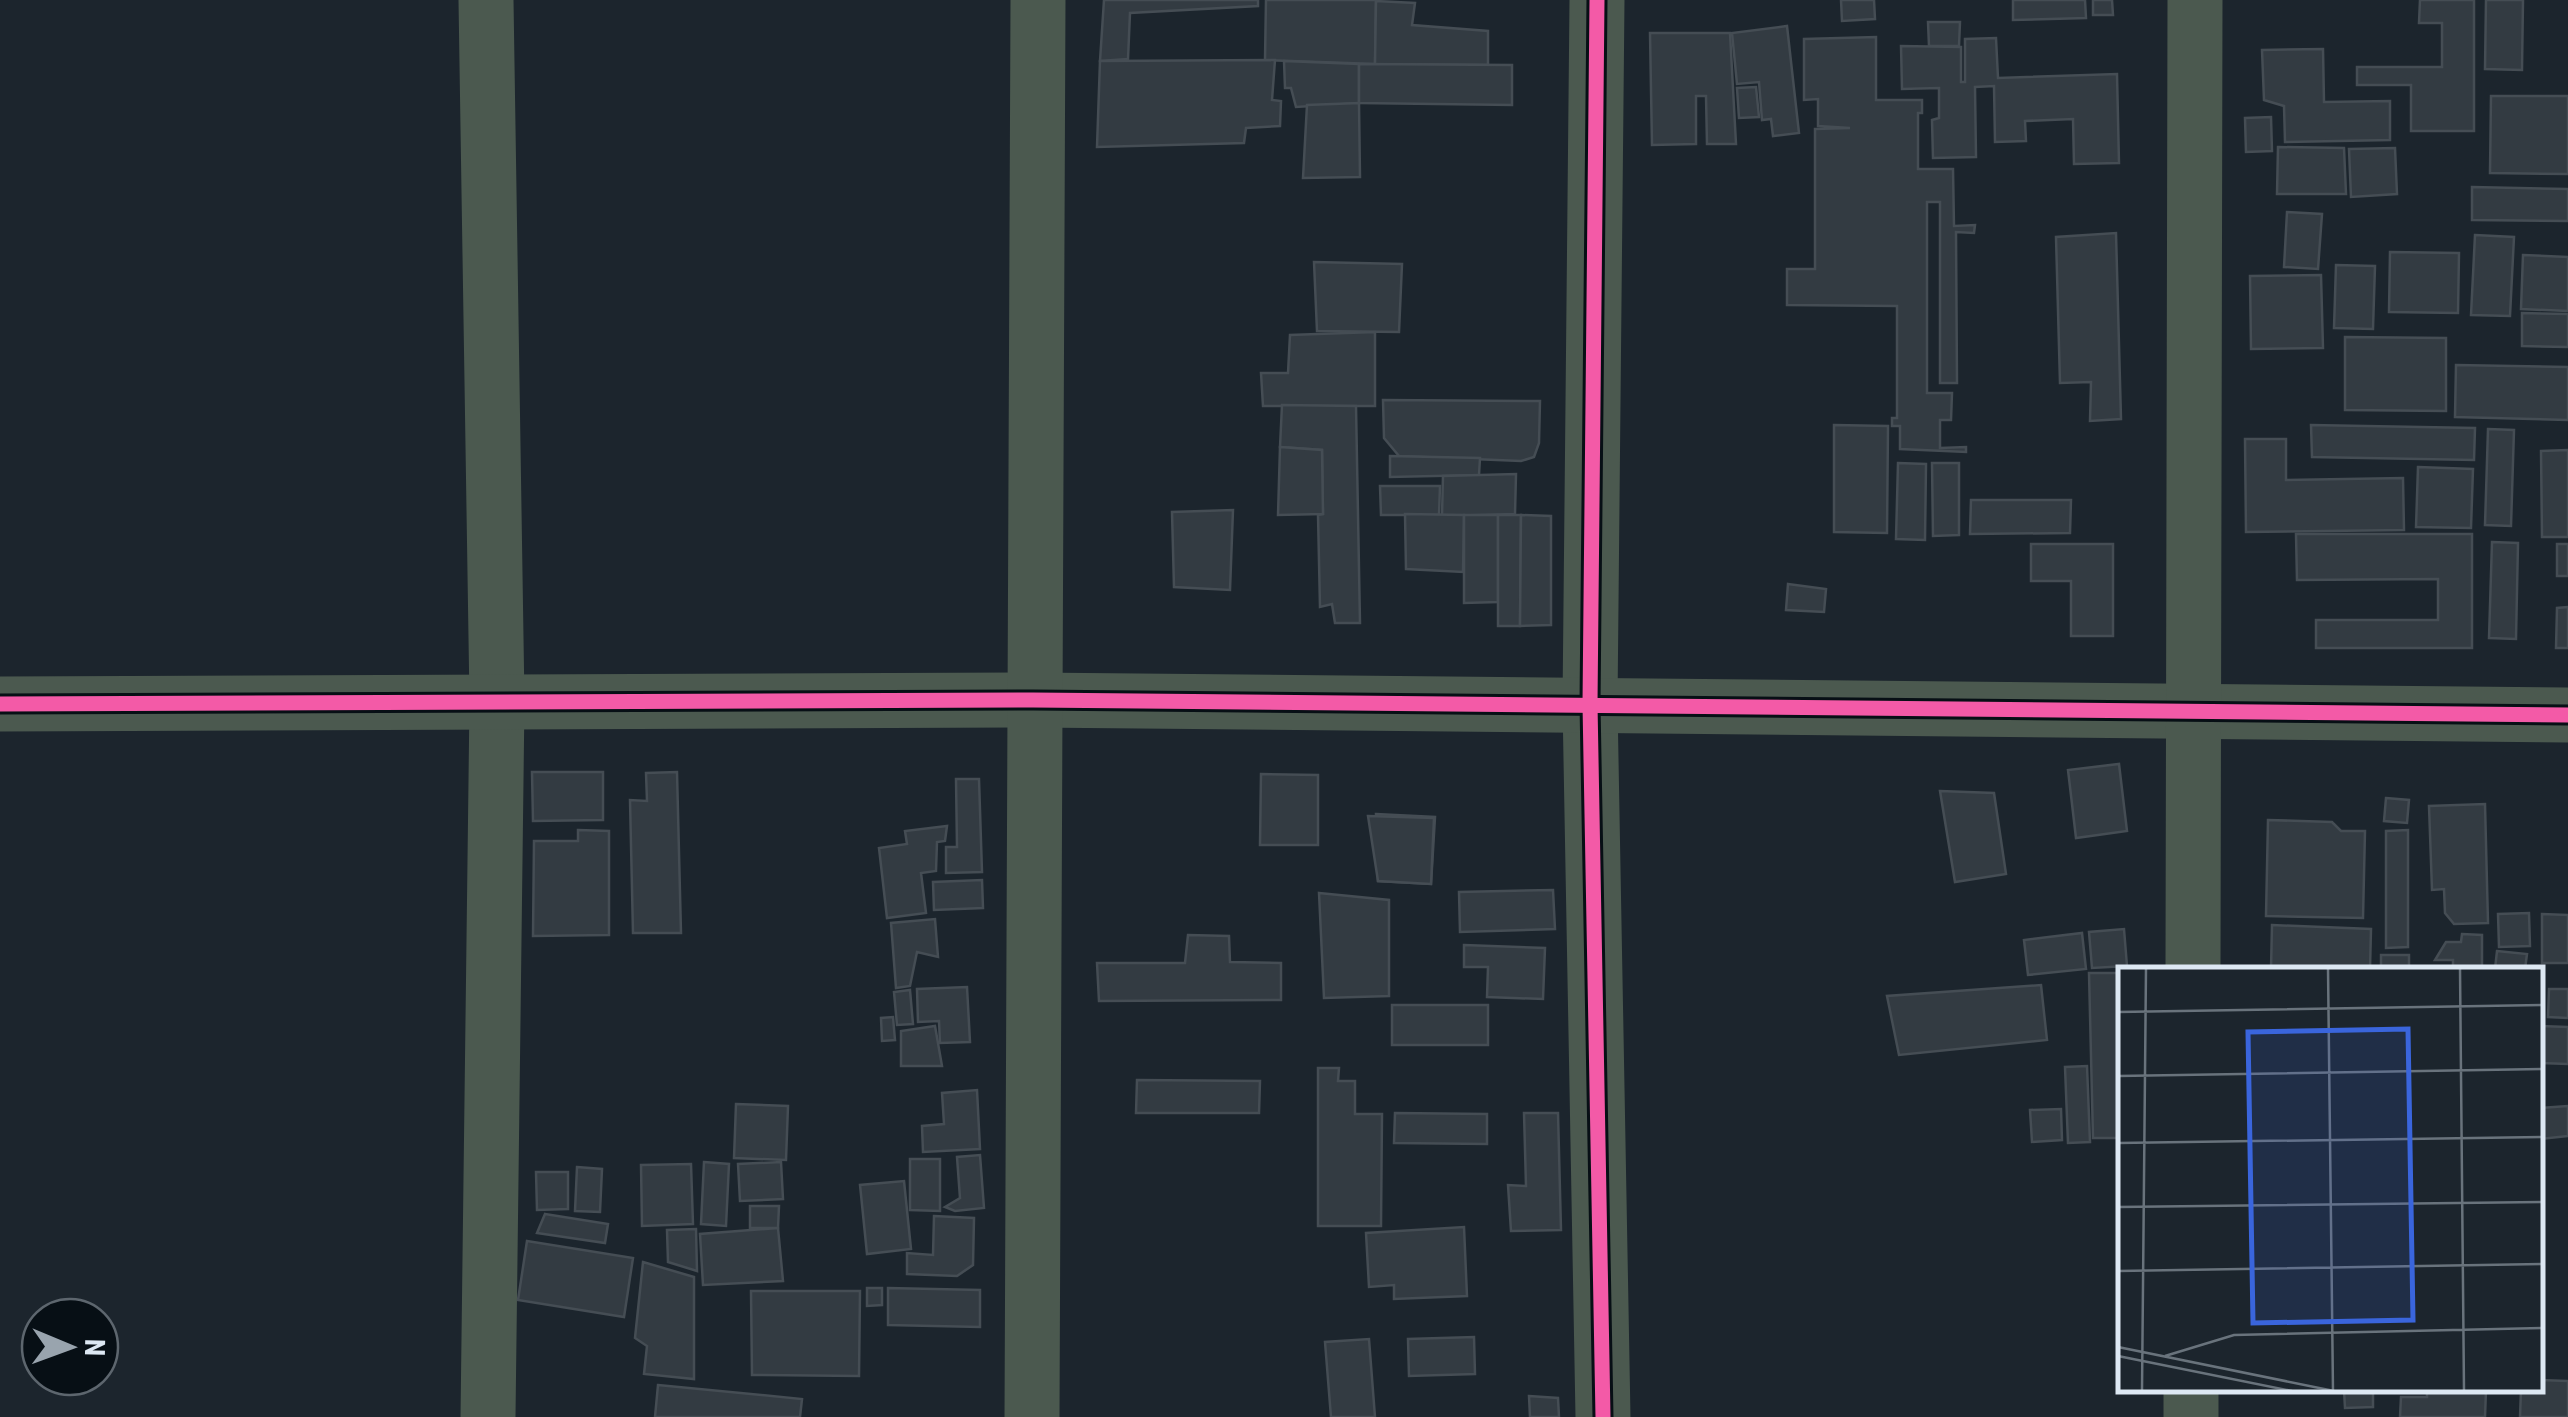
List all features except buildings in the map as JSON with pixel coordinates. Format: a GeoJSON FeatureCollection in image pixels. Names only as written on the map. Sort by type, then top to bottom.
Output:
{"type":"FeatureCollection","features":[{"type":"Feature","properties":{"kind":"street"},"geometry":{"type":"LineString","coordinates":[[486,0],[497,701],[488,1417]]}},
{"type":"Feature","properties":{"kind":"street"},"geometry":{"type":"LineString","coordinates":[[1032,1417],[1038,0]]}},
{"type":"Feature","properties":{"kind":"street"},"geometry":{"type":"LineString","coordinates":[[1596,0],[1590,704],[1603,1417]]}},
{"type":"Feature","properties":{"kind":"street"},"geometry":{"type":"LineString","coordinates":[[2193,967],[2195,0]]}},
{"type":"Feature","properties":{"kind":"street"},"geometry":{"type":"LineString","coordinates":[[0,704],[1033,700],[2568,715]]}},
{"type":"Feature","properties":{"kind":"cycle path"},"geometry":{"type":"LineString","coordinates":[[1597,0],[1590,704],[1603,1417]]}},
{"type":"Feature","properties":{"kind":"cycle path"},"geometry":{"type":"LineString","coordinates":[[0,704],[1033,700],[2568,715]]}}]}
